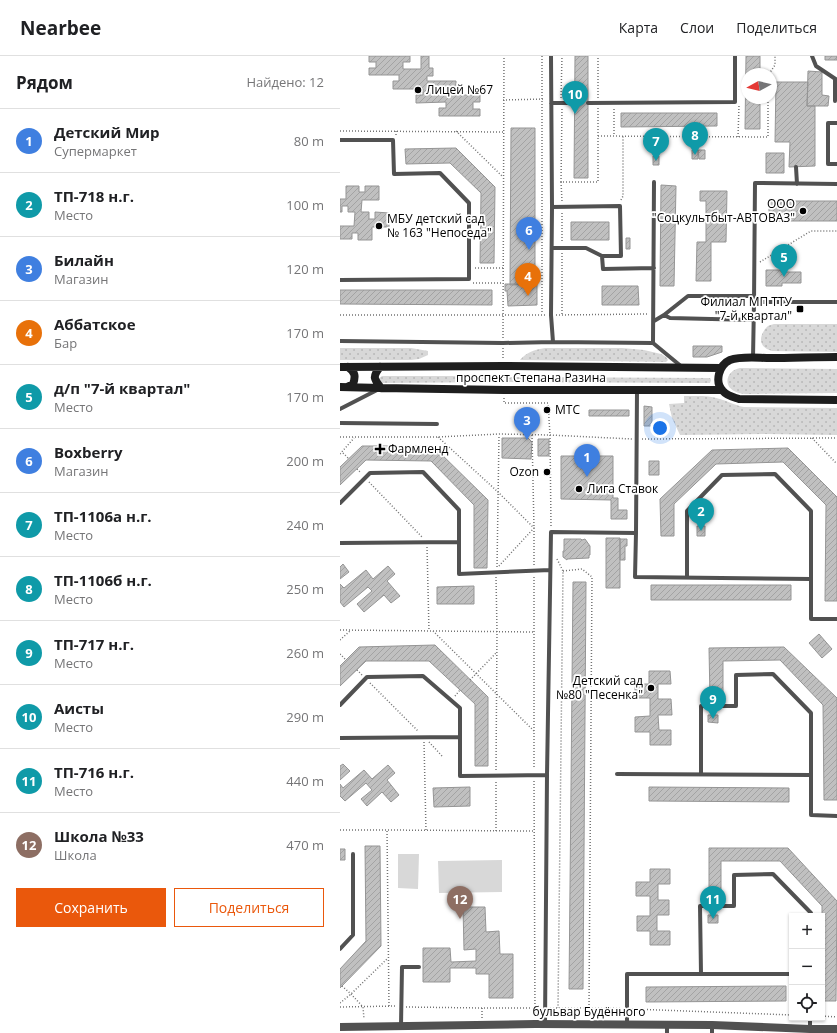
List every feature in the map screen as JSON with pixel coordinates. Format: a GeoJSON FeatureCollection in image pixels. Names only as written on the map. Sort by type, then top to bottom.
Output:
{"type":"FeatureCollection","features":[{"type":"Feature","properties":{"kind":"main road","name":"проспект Степана Разина"},"geometry":{"type":"LineString","coordinates":[[344,367],[504,366],[721,368],[724,364],[735,359],[837,357]]}},
{"type":"Feature","properties":{"kind":"main road"},"geometry":{"type":"LineString","coordinates":[[344,367],[353,370],[355,377],[353,384],[344,387]]}},
{"type":"Feature","properties":{"kind":"main road"},"geometry":{"type":"LineString","coordinates":[[380,367],[375,374],[375,380],[381,388]]}},
{"type":"Feature","properties":{"kind":"main road"},"geometry":{"type":"LineString","coordinates":[[721,368],[719,383],[722,390]]}},
{"type":"Feature","properties":{"kind":"main road","name":"проспект Степана Разина"},"geometry":{"type":"LineString","coordinates":[[344,387],[504,390],[722,390],[729,396],[739,398],[837,400]]}},
{"type":"Feature","properties":{"kind":"street","name":"бульвар Будённого"},"geometry":{"type":"LineString","coordinates":[[340,1027],[350,1030],[401,1026],[627,1024],[667,1029],[837,1029]]}},
{"type":"Feature","properties":{"kind":"lane"},"geometry":{"type":"LineString","coordinates":[[551,56],[551,315],[553,342]]}},
{"type":"Feature","properties":{"kind":"lane"},"geometry":{"type":"LineString","coordinates":[[588,103],[735,102],[735,56]]}},
{"type":"Feature","properties":{"kind":"lane"},"geometry":{"type":"LineString","coordinates":[[812,56],[816,66],[836,80],[835,102]]}},
{"type":"Feature","properties":{"kind":"lane"},"geometry":{"type":"LineString","coordinates":[[551,101],[575,103]]}},
{"type":"Feature","properties":{"kind":"lane"},"geometry":{"type":"LineString","coordinates":[[837,123],[828,123],[828,164],[837,164]]}},
{"type":"Feature","properties":{"kind":"lane"},"geometry":{"type":"LineString","coordinates":[[340,140],[393,140],[394,174],[440,173],[469,203],[469,279],[340,280]]}},
{"type":"Feature","properties":{"kind":"lane"},"geometry":{"type":"LineString","coordinates":[[796,167],[797,184]]}},
{"type":"Feature","properties":{"kind":"lane"},"geometry":{"type":"LineString","coordinates":[[653,343],[654,182]]}},
{"type":"Feature","properties":{"kind":"lane"},"geometry":{"type":"LineString","coordinates":[[753,358],[755,183],[837,184]]}},
{"type":"Feature","properties":{"kind":"lane"},"geometry":{"type":"LineString","coordinates":[[552,207],[620,206],[621,256],[602,256],[586,248],[552,248]]}},
{"type":"Feature","properties":{"kind":"lane"},"geometry":{"type":"LineString","coordinates":[[602,256],[603,269],[654,268]]}},
{"type":"Feature","properties":{"kind":"lane"},"geometry":{"type":"LineString","coordinates":[[654,320],[664,315],[688,296],[754,296]]}},
{"type":"Feature","properties":{"kind":"lane"},"geometry":{"type":"LineString","coordinates":[[754,302],[837,302]]}},
{"type":"Feature","properties":{"kind":"lane"},"geometry":{"type":"LineString","coordinates":[[664,315],[670,318],[753,320]]}},
{"type":"Feature","properties":{"kind":"lane"},"geometry":{"type":"LineString","coordinates":[[340,341],[653,343],[684,368]]}},
{"type":"Feature","properties":{"kind":"lane"},"geometry":{"type":"LineString","coordinates":[[340,409],[381,388]]}},
{"type":"Feature","properties":{"kind":"lane"},"geometry":{"type":"LineString","coordinates":[[636,390],[635,577],[811,579]]}},
{"type":"Feature","properties":{"kind":"lane"},"geometry":{"type":"LineString","coordinates":[[340,422],[437,424]]}},
{"type":"Feature","properties":{"kind":"lane"},"geometry":{"type":"LineString","coordinates":[[340,503],[370,473],[423,472],[459,510],[459,574],[550,570]]}},
{"type":"Feature","properties":{"kind":"lane"},"geometry":{"type":"LineString","coordinates":[[687,578],[687,512],[722,475],[775,474],[812,511],[811,619],[837,619]]}},
{"type":"Feature","properties":{"kind":"lane"},"geometry":{"type":"LineString","coordinates":[[545,1024],[551,532],[636,532]]}},
{"type":"Feature","properties":{"kind":"lane"},"geometry":{"type":"LineString","coordinates":[[340,543],[459,542]]}},
{"type":"Feature","properties":{"kind":"lane"},"geometry":{"type":"LineString","coordinates":[[701,774],[702,706],[736,706],[736,675],[773,674],[811,713],[811,815],[837,816]]}},
{"type":"Feature","properties":{"kind":"lane"},"geometry":{"type":"LineString","coordinates":[[340,705],[366,677],[423,676],[460,708],[460,776],[547,776]]}},
{"type":"Feature","properties":{"kind":"lane"},"geometry":{"type":"LineString","coordinates":[[340,738],[460,737]]}},
{"type":"Feature","properties":{"kind":"lane"},"geometry":{"type":"LineString","coordinates":[[617,774],[811,775]]}},
{"type":"Feature","properties":{"kind":"lane"},"geometry":{"type":"LineString","coordinates":[[340,949],[353,935],[353,854]]}},
{"type":"Feature","properties":{"kind":"lane"},"geometry":{"type":"LineString","coordinates":[[701,974],[700,906],[734,906],[734,875],[773,874],[811,913]]}},
{"type":"Feature","properties":{"kind":"lane"},"geometry":{"type":"LineString","coordinates":[[401,1026],[402,967],[419,967]]}},
{"type":"Feature","properties":{"kind":"lane"},"geometry":{"type":"LineString","coordinates":[[627,1024],[627,974],[789,974]]}},
{"type":"Feature","properties":{"kind":"lane"},"geometry":{"type":"LineString","coordinates":[[810,1021],[810,1029]]}},
{"type":"Feature","properties":{"kind":"path"},"geometry":{"type":"LineString","coordinates":[[504,56],[504,403],[548,403],[550,435],[551,532]]}},
{"type":"Feature","properties":{"kind":"path"},"geometry":{"type":"LineString","coordinates":[[542,56],[542,315]]}},
{"type":"Feature","properties":{"kind":"path"},"geometry":{"type":"LineString","coordinates":[[503,100],[542,99],[551,101],[562,99],[562,56]]}},
{"type":"Feature","properties":{"kind":"path"},"geometry":{"type":"LineString","coordinates":[[561,182],[598,182],[598,56]]}},
{"type":"Feature","properties":{"kind":"path"},"geometry":{"type":"LineString","coordinates":[[773,68],[775,65],[775,56]]}},
{"type":"Feature","properties":{"kind":"path"},"geometry":{"type":"LineString","coordinates":[[562,103],[562,315]]}},
{"type":"Feature","properties":{"kind":"path"},"geometry":{"type":"LineString","coordinates":[[598,136],[768,137],[768,104]]}},
{"type":"Feature","properties":{"kind":"path"},"geometry":{"type":"LineString","coordinates":[[614,106],[614,136]]}},
{"type":"Feature","properties":{"kind":"path"},"geometry":{"type":"LineString","coordinates":[[340,131],[503,132]]}},
{"type":"Feature","properties":{"kind":"path"},"geometry":{"type":"LineString","coordinates":[[396,131],[396,138]]}},
{"type":"Feature","properties":{"kind":"path"},"geometry":{"type":"LineString","coordinates":[[456,131],[503,177]]}},
{"type":"Feature","properties":{"kind":"path"},"geometry":{"type":"LineString","coordinates":[[620,206],[623,196],[623,136]]}},
{"type":"Feature","properties":{"kind":"path"},"geometry":{"type":"LineString","coordinates":[[754,265],[811,230],[837,230]]}},
{"type":"Feature","properties":{"kind":"path"},"geometry":{"type":"LineString","coordinates":[[472,268],[503,268]]}},
{"type":"Feature","properties":{"kind":"path"},"geometry":{"type":"LineString","coordinates":[[340,315],[654,314]]}},
{"type":"Feature","properties":{"kind":"path"},"geometry":{"type":"LineString","coordinates":[[499,434],[496,569],[534,528]]}},
{"type":"Feature","properties":{"kind":"path"},"geometry":{"type":"LineString","coordinates":[[340,437],[438,437],[499,434],[636,439],[837,438]]}},
{"type":"Feature","properties":{"kind":"path"},"geometry":{"type":"LineString","coordinates":[[532,435],[534,528],[533,632],[535,1024]]}},
{"type":"Feature","properties":{"kind":"path"},"geometry":{"type":"LineString","coordinates":[[340,454],[355,437]]}},
{"type":"Feature","properties":{"kind":"path"},"geometry":{"type":"LineString","coordinates":[[438,437],[498,492],[534,528]]}},
{"type":"Feature","properties":{"kind":"path"},"geometry":{"type":"LineString","coordinates":[[811,438],[837,464]]}},
{"type":"Feature","properties":{"kind":"path"},"geometry":{"type":"LineString","coordinates":[[343,452],[349,459]]}},
{"type":"Feature","properties":{"kind":"path"},"geometry":{"type":"LineString","coordinates":[[557,559],[563,571],[558,1008]]}},
{"type":"Feature","properties":{"kind":"path"},"geometry":{"type":"LineString","coordinates":[[563,571],[582,569],[592,577],[589,1008]]}},
{"type":"Feature","properties":{"kind":"path"},"geometry":{"type":"LineString","coordinates":[[496,573],[496,831]]}},
{"type":"Feature","properties":{"kind":"path"},"geometry":{"type":"LineString","coordinates":[[340,630],[533,632]]}},
{"type":"Feature","properties":{"kind":"path"},"geometry":{"type":"LineString","coordinates":[[340,640],[351,630]]}},
{"type":"Feature","properties":{"kind":"path"},"geometry":{"type":"LineString","coordinates":[[433,631],[534,731]]}},
{"type":"Feature","properties":{"kind":"path"},"geometry":{"type":"LineString","coordinates":[[470,680],[497,652]]}},
{"type":"Feature","properties":{"kind":"path"},"geometry":{"type":"LineString","coordinates":[[340,654],[346,660]]}},
{"type":"Feature","properties":{"kind":"path"},"geometry":{"type":"LineString","coordinates":[[357,670],[444,756]]}},
{"type":"Feature","properties":{"kind":"path"},"geometry":{"type":"LineString","coordinates":[[454,698],[460,690]]}},
{"type":"Feature","properties":{"kind":"path"},"geometry":{"type":"LineString","coordinates":[[424,737],[426,830]]}},
{"type":"Feature","properties":{"kind":"path"},"geometry":{"type":"LineString","coordinates":[[387,830],[389,1006]]}},
{"type":"Feature","properties":{"kind":"path"},"geometry":{"type":"LineString","coordinates":[[340,831],[534,831]]}},
{"type":"Feature","properties":{"kind":"path"},"geometry":{"type":"LineString","coordinates":[[340,1003],[388,958]]}},
{"type":"Feature","properties":{"kind":"path"},"geometry":{"type":"LineString","coordinates":[[342,986],[363,1007]]}},
{"type":"Feature","properties":{"kind":"path"},"geometry":{"type":"LineString","coordinates":[[340,1007],[627,1008],[789,1015]]}},
{"type":"Feature","properties":{"kind":"path"},"geometry":{"type":"LineString","coordinates":[[825,1016],[837,1017]]}},
{"type":"Feature","properties":{"kind":"shaded area"},"geometry":{"type":"Polygon","coordinates":[[[774,324],[837,324],[837,352],[769,350],[765,348],[761,342],[761,337],[768,326],[774,324]]]}},
{"type":"Feature","properties":{"kind":"shaded area"},"geometry":{"type":"Polygon","coordinates":[[[340,348],[411,348],[428,351],[428,355],[419,359],[411,360],[340,360],[340,348]]]}},
{"type":"Feature","properties":{"kind":"shaded area"},"geometry":{"type":"Polygon","coordinates":[[[545,348],[622,348],[644,350],[661,354],[668,360],[666,362],[520,360],[531,352],[545,348]]]}},
{"type":"Feature","properties":{"kind":"shaded area"},"geometry":{"type":"Polygon","coordinates":[[[740,368],[837,369],[837,393],[746,394],[735,392],[730,388],[727,381],[732,371],[740,368]]]}},
{"type":"Feature","properties":{"kind":"shaded area"},"geometry":{"type":"Polygon","coordinates":[[[382,376],[501,376],[501,382],[382,383],[378,379],[382,376]]]}},
{"type":"Feature","properties":{"kind":"shaded area"},"geometry":{"type":"Polygon","coordinates":[[[507,377],[710,378],[711,380],[710,383],[507,382],[507,377]]]}},
{"type":"Feature","properties":{"kind":"shaded area"},"geometry":{"type":"Polygon","coordinates":[[[684,396],[711,397],[744,407],[837,408],[837,435],[680,435],[672,418],[669,404],[684,403],[684,396]]]}},
{"type":"Feature","properties":{"kind":"shaded area"},"geometry":{"type":"Polygon","coordinates":[[[398,854],[419,854],[418,889],[398,888],[398,854]]]}},
{"type":"Feature","properties":{"kind":"shaded area"},"geometry":{"type":"Polygon","coordinates":[[[502,860],[502,892],[439,893],[438,861],[502,860]]]}},
{"type":"Feature","properties":{"kind":"building"},"geometry":{"type":"Polygon","coordinates":[[[369,56],[410,56],[410,62],[403,62],[403,69],[421,69],[421,56],[429,56],[429,68],[433,68],[433,76],[427,76],[427,81],[456,81],[456,89],[450,89],[450,95],[480,95],[480,102],[473,102],[473,109],[480,109],[480,116],[439,116],[439,108],[446,108],[446,102],[416,103],[416,95],[423,95],[423,89],[393,89],[393,81],[399,81],[399,75],[369,75],[369,68],[376,68],[376,62],[369,62],[369,56]]]}},
{"type":"Feature","properties":{"kind":"building"},"geometry":{"type":"Polygon","coordinates":[[[575,56],[588,56],[588,178],[574,178],[575,56]]]}},
{"type":"Feature","properties":{"kind":"building"},"geometry":{"type":"Polygon","coordinates":[[[746,56],[760,56],[760,68],[746,68],[746,56]]]}},
{"type":"Feature","properties":{"kind":"building"},"geometry":{"type":"Polygon","coordinates":[[[825,56],[837,56],[837,60],[825,60],[825,56]]]}},
{"type":"Feature","properties":{"kind":"building"},"geometry":{"type":"Polygon","coordinates":[[[808,71],[822,72],[822,95],[829,96],[828,106],[807,106],[808,71]]]}},
{"type":"Feature","properties":{"kind":"building"},"geometry":{"type":"Polygon","coordinates":[[[777,82],[808,82],[807,106],[815,106],[815,166],[789,167],[790,142],[775,142],[777,82]]]}},
{"type":"Feature","properties":{"kind":"building"},"geometry":{"type":"Polygon","coordinates":[[[745,104],[760,104],[760,129],[745,129],[745,104]]]}},
{"type":"Feature","properties":{"kind":"building"},"geometry":{"type":"Polygon","coordinates":[[[621,113],[717,113],[717,126],[621,127],[621,113]]]}},
{"type":"Feature","properties":{"kind":"building"},"geometry":{"type":"Polygon","coordinates":[[[511,128],[535,128],[535,284],[510,285],[511,128]]]}},
{"type":"Feature","properties":{"kind":"building"},"geometry":{"type":"Polygon","coordinates":[[[456,148],[495,187],[494,263],[480,263],[481,193],[450,163],[406,164],[405,149],[456,148]]]}},
{"type":"Feature","properties":{"kind":"building"},"geometry":{"type":"Polygon","coordinates":[[[692,150],[698,150],[698,159],[692,159],[692,150]]]}},
{"type":"Feature","properties":{"kind":"building"},"geometry":{"type":"Polygon","coordinates":[[[698,150],[705,150],[705,159],[699,159],[698,150]]]}},
{"type":"Feature","properties":{"kind":"building"},"geometry":{"type":"Polygon","coordinates":[[[766,153],[784,153],[784,173],[766,173],[766,153]]]}},
{"type":"Feature","properties":{"kind":"building"},"geometry":{"type":"Polygon","coordinates":[[[653,156],[659,156],[659,165],[653,165],[653,156]]]}},
{"type":"Feature","properties":{"kind":"building"},"geometry":{"type":"Polygon","coordinates":[[[661,185],[676,186],[674,286],[660,286],[661,185]]]}},
{"type":"Feature","properties":{"kind":"building"},"geometry":{"type":"Polygon","coordinates":[[[346,186],[359,186],[359,192],[365,192],[365,186],[379,186],[379,200],[362,200],[361,212],[369,212],[369,219],[375,219],[375,212],[389,213],[389,227],[372,227],[372,240],[358,240],[358,233],[352,233],[352,239],[340,239],[340,226],[354,226],[355,212],[348,212],[348,206],[342,206],[342,212],[340,212],[340,199],[346,199],[346,186]]]}},
{"type":"Feature","properties":{"kind":"building"},"geometry":{"type":"Polygon","coordinates":[[[700,191],[727,191],[726,242],[711,242],[711,281],[696,281],[697,242],[706,242],[706,201],[700,201],[700,191]]]}},
{"type":"Feature","properties":{"kind":"building","name":"ООО \"Соцкультбыт-АВТОВАЗ\""},"geometry":{"type":"Polygon","coordinates":[[[769,201],[837,201],[837,221],[769,221],[769,201]]]}},
{"type":"Feature","properties":{"kind":"building"},"geometry":{"type":"Polygon","coordinates":[[[571,222],[609,222],[609,240],[571,240],[571,222]]]}},
{"type":"Feature","properties":{"kind":"building"},"geometry":{"type":"Polygon","coordinates":[[[626,238],[630,238],[630,249],[626,249],[626,238]]]}},
{"type":"Feature","properties":{"kind":"building"},"geometry":{"type":"Polygon","coordinates":[[[766,270],[801,272],[801,283],[782,283],[782,286],[766,286],[766,270]]]}},
{"type":"Feature","properties":{"kind":"building"},"geometry":{"type":"Polygon","coordinates":[[[505,284],[537,284],[537,305],[508,306],[505,284]]]}},
{"type":"Feature","properties":{"kind":"building"},"geometry":{"type":"Polygon","coordinates":[[[602,286],[638,286],[639,305],[602,305],[602,286]]]}},
{"type":"Feature","properties":{"kind":"building"},"geometry":{"type":"Polygon","coordinates":[[[340,290],[492,290],[492,305],[340,304],[340,290]]]}},
{"type":"Feature","properties":{"kind":"building"},"geometry":{"type":"Polygon","coordinates":[[[693,346],[722,346],[722,352],[707,357],[693,357],[693,346]]]}},
{"type":"Feature","properties":{"kind":"building"},"geometry":{"type":"Polygon","coordinates":[[[644,406],[652,407],[652,426],[644,426],[644,406]]]}},
{"type":"Feature","properties":{"kind":"building"},"geometry":{"type":"Polygon","coordinates":[[[589,410],[629,410],[629,416],[589,416],[589,410]]]}},
{"type":"Feature","properties":{"kind":"building"},"geometry":{"type":"Polygon","coordinates":[[[502,438],[528,438],[532,442],[531,459],[502,458],[502,438]]]}},
{"type":"Feature","properties":{"kind":"building"},"geometry":{"type":"Polygon","coordinates":[[[538,439],[549,439],[549,456],[538,456],[538,439]]]}},
{"type":"Feature","properties":{"kind":"building"},"geometry":{"type":"Polygon","coordinates":[[[362,446],[433,446],[488,500],[487,568],[474,568],[474,505],[431,461],[366,460],[340,485],[340,467],[362,446]]]}},
{"type":"Feature","properties":{"kind":"building"},"geometry":{"type":"Polygon","coordinates":[[[788,448],[837,497],[837,601],[825,601],[826,505],[783,462],[716,464],[674,504],[674,536],[661,536],[660,499],[712,450],[788,448]]]}},
{"type":"Feature","properties":{"kind":"building"},"geometry":{"type":"Polygon","coordinates":[[[561,456],[613,456],[613,498],[618,498],[618,510],[627,510],[627,519],[611,519],[611,500],[561,499],[561,456]]]}},
{"type":"Feature","properties":{"kind":"building"},"geometry":{"type":"Polygon","coordinates":[[[649,461],[659,461],[659,475],[649,475],[649,461]]]}},
{"type":"Feature","properties":{"kind":"building"},"geometry":{"type":"Polygon","coordinates":[[[697,526],[705,526],[705,536],[697,536],[697,526]]]}},
{"type":"Feature","properties":{"kind":"building"},"geometry":{"type":"Polygon","coordinates":[[[606,538],[620,538],[620,588],[606,588],[606,538]]]}},
{"type":"Feature","properties":{"kind":"building"},"geometry":{"type":"Polygon","coordinates":[[[564,539],[585,539],[590,546],[589,558],[567,560],[563,557],[564,539]]]}},
{"type":"Feature","properties":{"kind":"building"},"geometry":{"type":"Polygon","coordinates":[[[620,539],[627,539],[627,546],[625,546],[625,560],[620,560],[620,539]]]}},
{"type":"Feature","properties":{"kind":"building"},"geometry":{"type":"Polygon","coordinates":[[[343,564],[349,572],[340,579],[340,567],[343,564]]]}},
{"type":"Feature","properties":{"kind":"building"},"geometry":{"type":"Polygon","coordinates":[[[388,566],[395,574],[387,581],[400,596],[391,603],[384,595],[364,612],[357,604],[372,591],[368,587],[344,607],[340,602],[340,584],[344,588],[366,570],[373,579],[388,566]]]}},
{"type":"Feature","properties":{"kind":"building"},"geometry":{"type":"Polygon","coordinates":[[[573,582],[586,582],[583,989],[569,989],[573,582]]]}},
{"type":"Feature","properties":{"kind":"building"},"geometry":{"type":"Polygon","coordinates":[[[651,585],[791,585],[791,600],[651,600],[651,585]]]}},
{"type":"Feature","properties":{"kind":"building"},"geometry":{"type":"Polygon","coordinates":[[[474,586],[474,604],[437,604],[437,587],[474,586]]]}},
{"type":"Feature","properties":{"kind":"building"},"geometry":{"type":"Polygon","coordinates":[[[819,634],[832,649],[822,658],[809,643],[819,634]]]}},
{"type":"Feature","properties":{"kind":"building"},"geometry":{"type":"Polygon","coordinates":[[[435,645],[488,697],[488,766],[475,766],[475,704],[429,661],[366,661],[340,686],[340,666],[359,647],[435,645]]]}},
{"type":"Feature","properties":{"kind":"building"},"geometry":{"type":"Polygon","coordinates":[[[784,647],[837,698],[837,800],[824,800],[823,705],[780,660],[723,661],[723,699],[710,699],[709,648],[784,647]]]}},
{"type":"Feature","properties":{"kind":"building"},"geometry":{"type":"Polygon","coordinates":[[[649,671],[670,671],[671,684],[658,684],[658,699],[671,699],[672,715],[658,715],[659,730],[671,730],[671,745],[650,745],[650,732],[635,732],[635,717],[650,716],[650,698],[635,698],[635,684],[649,684],[649,671]]]}},
{"type":"Feature","properties":{"kind":"building"},"geometry":{"type":"Polygon","coordinates":[[[708,715],[718,715],[718,723],[708,722],[708,715]]]}},
{"type":"Feature","properties":{"kind":"building"},"geometry":{"type":"Polygon","coordinates":[[[343,764],[350,771],[340,780],[340,766],[343,764]]]}},
{"type":"Feature","properties":{"kind":"building"},"geometry":{"type":"Polygon","coordinates":[[[388,765],[395,773],[387,780],[399,795],[391,802],[382,792],[367,806],[361,799],[372,790],[366,783],[345,801],[340,796],[340,784],[343,788],[364,770],[372,779],[388,765]]]}},
{"type":"Feature","properties":{"kind":"building"},"geometry":{"type":"Polygon","coordinates":[[[470,787],[470,806],[434,807],[433,788],[470,787]]]}},
{"type":"Feature","properties":{"kind":"building"},"geometry":{"type":"Polygon","coordinates":[[[649,787],[789,788],[789,802],[649,801],[649,787]]]}},
{"type":"Feature","properties":{"kind":"building"},"geometry":{"type":"Polygon","coordinates":[[[365,846],[380,846],[381,946],[340,988],[340,969],[366,941],[365,846]]]}},
{"type":"Feature","properties":{"kind":"building"},"geometry":{"type":"Polygon","coordinates":[[[709,848],[788,848],[837,901],[836,1001],[825,1001],[825,913],[822,913],[822,906],[780,861],[721,861],[721,899],[709,899],[709,848]]]}},
{"type":"Feature","properties":{"kind":"building"},"geometry":{"type":"Polygon","coordinates":[[[340,849],[345,849],[345,860],[340,860],[340,849]]]}},
{"type":"Feature","properties":{"kind":"building"},"geometry":{"type":"Polygon","coordinates":[[[650,869],[670,869],[670,884],[658,884],[658,900],[669,900],[669,915],[657,915],[657,931],[670,931],[670,945],[650,945],[650,931],[637,931],[637,916],[650,916],[650,896],[636,896],[636,882],[650,882],[650,869]]]}},
{"type":"Feature","properties":{"kind":"building"},"geometry":{"type":"Polygon","coordinates":[[[463,907],[485,907],[486,932],[499,931],[500,954],[513,954],[513,998],[489,998],[489,974],[476,974],[476,968],[450,968],[450,982],[423,982],[423,948],[450,948],[451,962],[476,961],[476,949],[464,950],[463,907]]]}},
{"type":"Feature","properties":{"kind":"building"},"geometry":{"type":"Polygon","coordinates":[[[708,915],[718,915],[718,923],[708,923],[708,915]]]}},
{"type":"Feature","properties":{"kind":"building"},"geometry":{"type":"Polygon","coordinates":[[[786,986],[786,1001],[646,1002],[646,987],[786,986]]]}},
{"type":"Feature","properties":{"kind":"place","name":"Лицей №67"},"geometry":{"type":"Point","coordinates":[418,90]}},
{"type":"Feature","properties":{"kind":"place","name":"Аисты"},"geometry":{"type":"Point","coordinates":[575,114]}},
{"type":"Feature","properties":{"kind":"place","name":"ТП-1106б н.г."},"geometry":{"type":"Point","coordinates":[695,155]}},
{"type":"Feature","properties":{"kind":"place","name":"ТП-1106а н.г."},"geometry":{"type":"Point","coordinates":[656,161]}},
{"type":"Feature","properties":{"kind":"place","name":"ООО \"Соцкультбыт-АВТОВАЗ\""},"geometry":{"type":"Point","coordinates":[803,211]}},
{"type":"Feature","properties":{"kind":"place","name":"МБУ детский сад № 163 \"Непоседа\""},"geometry":{"type":"Point","coordinates":[379,226]}},
{"type":"Feature","properties":{"kind":"place","name":"Boxberry"},"geometry":{"type":"Point","coordinates":[529,250]}},
{"type":"Feature","properties":{"kind":"place","name":"д/п \"7-й квартал\""},"geometry":{"type":"Point","coordinates":[784,277]}},
{"type":"Feature","properties":{"kind":"place","name":"Аббатское"},"geometry":{"type":"Point","coordinates":[528,296]}},
{"type":"Feature","properties":{"kind":"place","name":"Филиал МП ТТУ \"7-й квартал\""},"geometry":{"type":"Point","coordinates":[800,309]}},
{"type":"Feature","properties":{"kind":"place","name":"МТС"},"geometry":{"type":"Point","coordinates":[547,410]}},
{"type":"Feature","properties":{"kind":"place","name":"Билайн"},"geometry":{"type":"Point","coordinates":[527,440]}},
{"type":"Feature","properties":{"kind":"place","name":"Фармленд"},"geometry":{"type":"Point","coordinates":[380,449]}},
{"type":"Feature","properties":{"kind":"place","name":"Ozon"},"geometry":{"type":"Point","coordinates":[547,472]}},
{"type":"Feature","properties":{"kind":"place","name":"Детский Мир"},"geometry":{"type":"Point","coordinates":[587,477]}},
{"type":"Feature","properties":{"kind":"place","name":"Лига Ставок"},"geometry":{"type":"Point","coordinates":[579,489]}},
{"type":"Feature","properties":{"kind":"place","name":"ТП-718 н.г."},"geometry":{"type":"Point","coordinates":[701,531]}},
{"type":"Feature","properties":{"kind":"place","name":"Детский сад №80 \"Песенка\""},"geometry":{"type":"Point","coordinates":[651,688]}},
{"type":"Feature","properties":{"kind":"place","name":"ТП-717 н.г."},"geometry":{"type":"Point","coordinates":[713,719]}},
{"type":"Feature","properties":{"kind":"place","name":"Школа №33"},"geometry":{"type":"Point","coordinates":[460,919]}},
{"type":"Feature","properties":{"kind":"place","name":"ТП-716 н.г."},"geometry":{"type":"Point","coordinates":[713,919]}}]}
